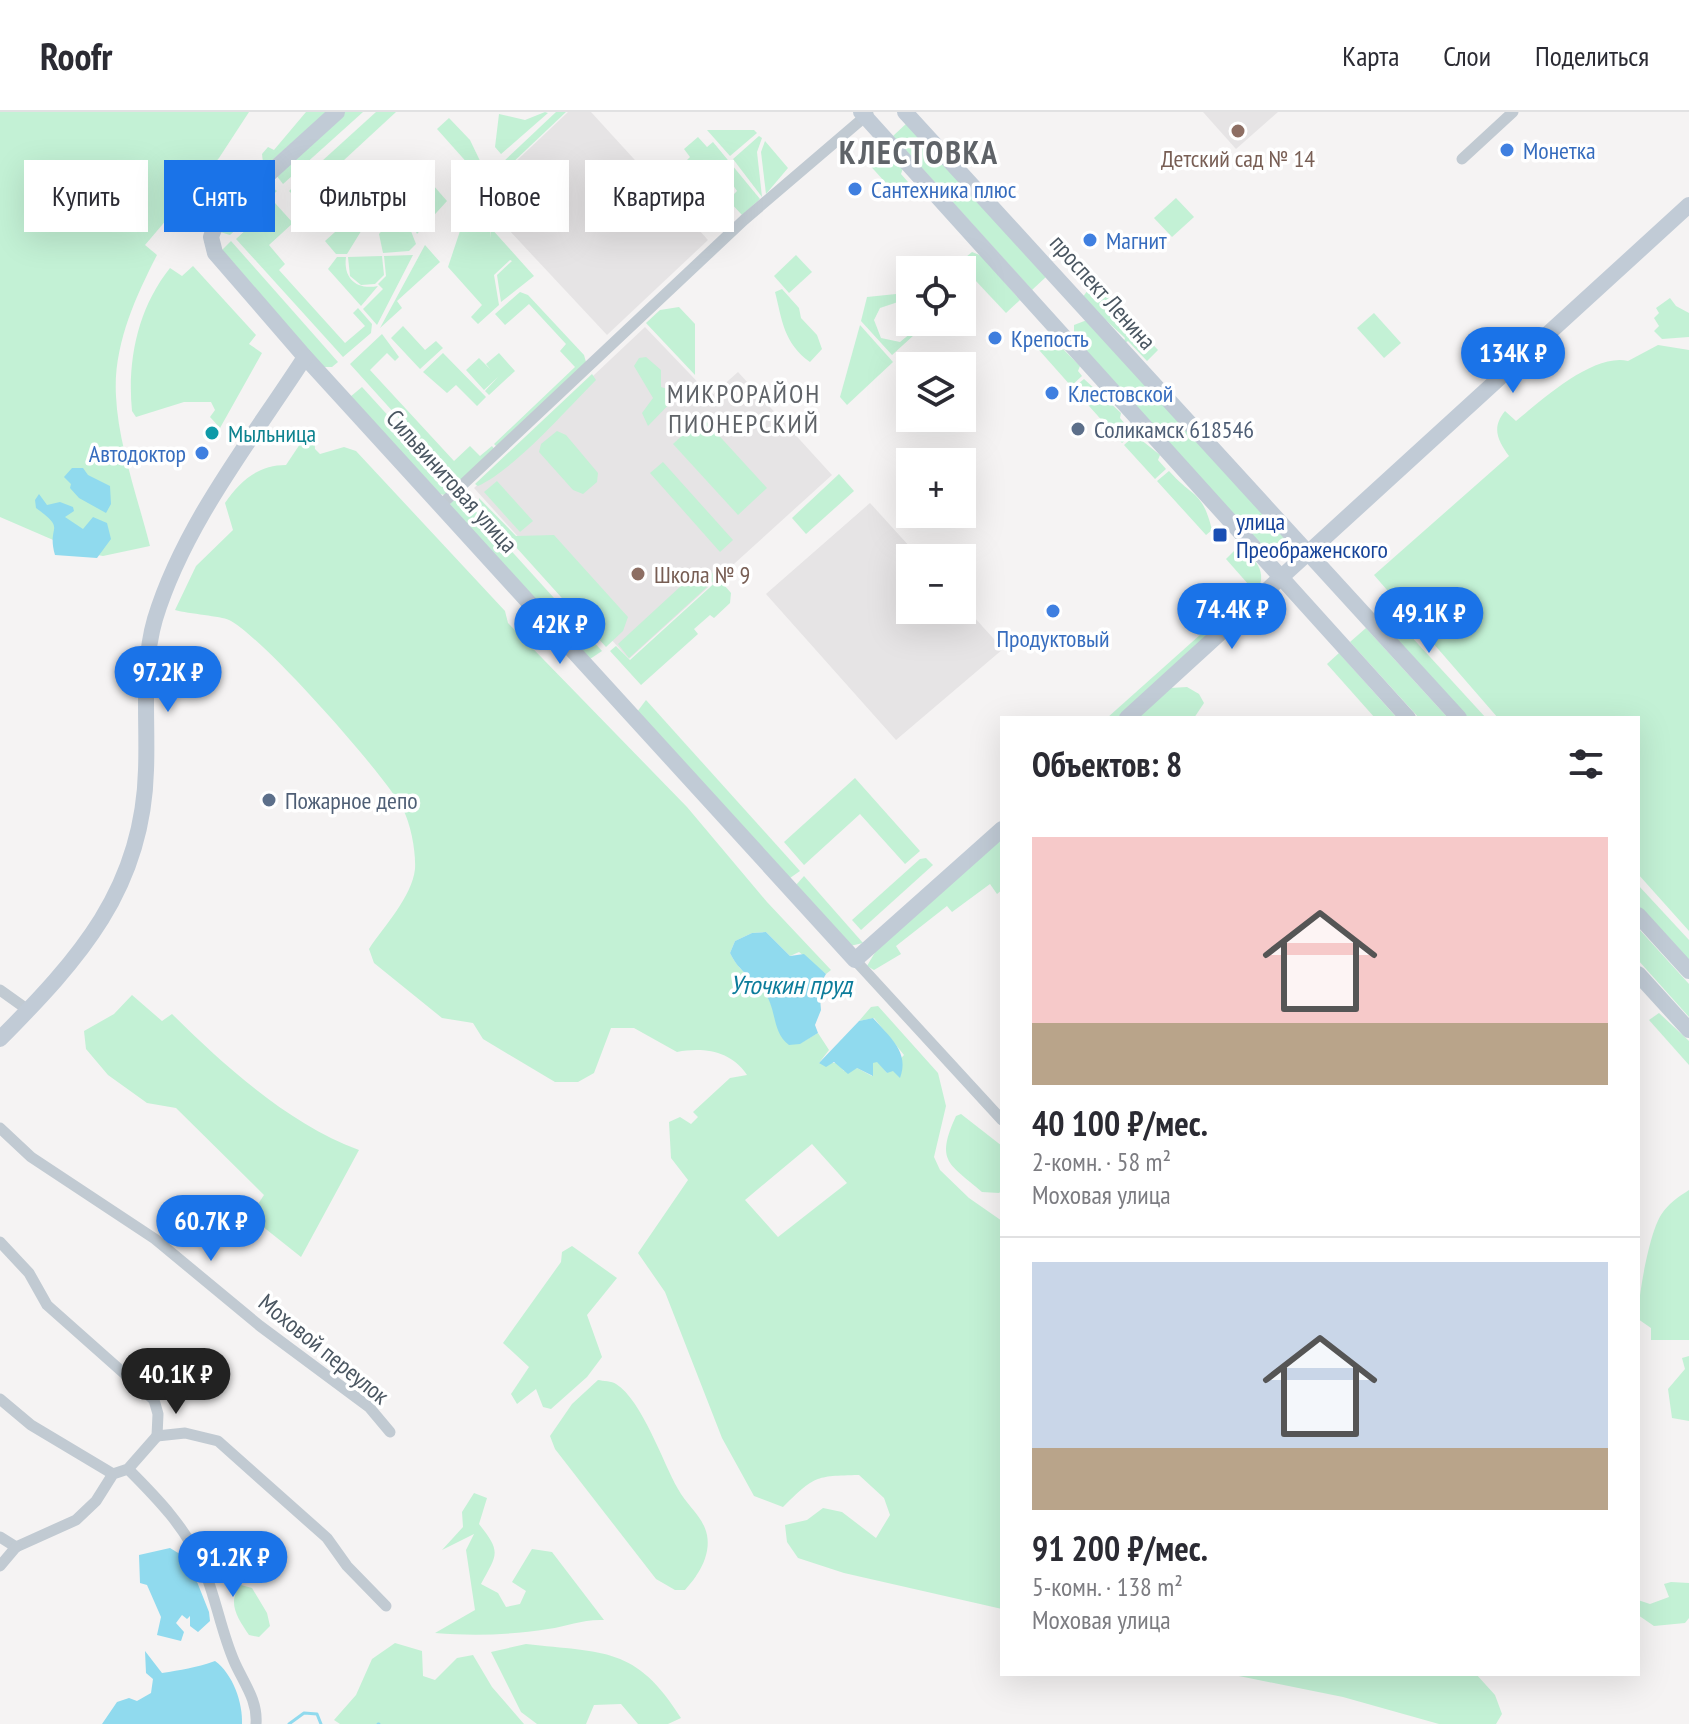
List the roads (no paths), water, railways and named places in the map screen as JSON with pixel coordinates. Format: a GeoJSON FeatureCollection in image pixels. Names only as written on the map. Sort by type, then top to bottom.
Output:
{"type":"FeatureCollection","features":[{"type":"Feature","properties":{"kind":"street","name":"Сильвинитовая улица"},"geometry":{"type":"LineString","coordinates":[[337,112],[217,221],[212,231],[215,253],[305,357],[855,960]]}},
{"type":"Feature","properties":{"kind":"street","name":"проспект Ленина"},"geometry":{"type":"LineString","coordinates":[[905,112],[1457,716]]}},
{"type":"Feature","properties":{"kind":"street"},"geometry":{"type":"LineString","coordinates":[[1462,159],[1513,112]]}},
{"type":"Feature","properties":{"kind":"street"},"geometry":{"type":"LineString","coordinates":[[441,505],[744,220],[865,113],[1406,716]]}},
{"type":"Feature","properties":{"kind":"street"},"geometry":{"type":"LineString","coordinates":[[1129,716],[1310,555],[1689,205]]}},
{"type":"Feature","properties":{"kind":"street"},"geometry":{"type":"LineString","coordinates":[[0,1039],[95,931],[115,900],[132,862],[146,783],[150,644],[160,605],[224,481],[305,357]]}},
{"type":"Feature","properties":{"kind":"street"},"geometry":{"type":"LineString","coordinates":[[1000,831],[855,960],[1000,1118]]}},
{"type":"Feature","properties":{"kind":"street"},"geometry":{"type":"LineString","coordinates":[[1640,917],[1689,971]]}},
{"type":"Feature","properties":{"kind":"street"},"geometry":{"type":"LineString","coordinates":[[1640,976],[1689,1030]]}},
{"type":"Feature","properties":{"kind":"street"},"geometry":{"type":"LineString","coordinates":[[0,990],[28,1010]]}},
{"type":"Feature","properties":{"kind":"street","name":"Моховой переулок"},"geometry":{"type":"LineString","coordinates":[[0,1128],[31,1157],[155,1239],[260,1326],[369,1407],[390,1432]]}},
{"type":"Feature","properties":{"kind":"street"},"geometry":{"type":"LineString","coordinates":[[0,1242],[29,1273],[47,1305],[154,1400],[158,1414],[157,1436],[128,1469],[113,1474],[96,1501],[76,1520],[16,1547],[0,1566]]}},
{"type":"Feature","properties":{"kind":"street"},"geometry":{"type":"LineString","coordinates":[[0,1399],[31,1425],[113,1474]]}},
{"type":"Feature","properties":{"kind":"street"},"geometry":{"type":"LineString","coordinates":[[157,1436],[185,1433],[218,1441],[327,1538],[347,1566],[386,1606]]}},
{"type":"Feature","properties":{"kind":"street"},"geometry":{"type":"LineString","coordinates":[[128,1469],[179,1526],[203,1568],[234,1661],[254,1700],[256,1724]]}},
{"type":"Feature","properties":{"kind":"street"},"geometry":{"type":"LineString","coordinates":[[0,1537],[16,1547]]}},
{"type":"Feature","properties":{"kind":"water"},"geometry":{"type":"Polygon","coordinates":[[[72,468],[83,468],[88,475],[110,486],[111,504],[106,513],[79,498],[70,488],[71,484],[64,477],[72,468]]]}},
{"type":"Feature","properties":{"kind":"water"},"geometry":{"type":"Polygon","coordinates":[[[39,494],[47,505],[60,502],[73,507],[74,511],[65,517],[83,529],[93,517],[107,523],[111,539],[97,558],[55,555],[54,525],[36,508],[35,500],[39,494]]]}},
{"type":"Feature","properties":{"kind":"water","name":"Уточкин пруд"},"geometry":{"type":"Polygon","coordinates":[[[766,932],[790,956],[804,954],[826,974],[819,986],[821,1010],[815,1025],[818,1033],[800,1044],[789,1045],[784,1040],[766,995],[730,953],[735,941],[752,933],[766,932]]]}},
{"type":"Feature","properties":{"kind":"water","name":"Уточкин пруд"},"geometry":{"type":"Polygon","coordinates":[[[873,1018],[897,1046],[902,1061],[900,1078],[893,1071],[887,1073],[877,1062],[873,1063],[873,1076],[857,1068],[848,1074],[834,1062],[826,1067],[819,1063],[859,1021],[873,1018]]]}},
{"type":"Feature","properties":{"kind":"water"},"geometry":{"type":"Polygon","coordinates":[[[170,1548],[188,1559],[209,1612],[210,1621],[198,1632],[190,1626],[190,1616],[187,1619],[182,1615],[176,1623],[184,1632],[181,1641],[157,1635],[161,1617],[147,1585],[140,1583],[139,1555],[170,1548]]]}},
{"type":"Feature","properties":{"kind":"water"},"geometry":{"type":"Polygon","coordinates":[[[145,1651],[162,1673],[215,1661],[227,1673],[236,1690],[242,1724],[102,1724],[117,1702],[129,1698],[137,1701],[151,1693],[153,1679],[146,1673],[145,1651]]]}},
{"type":"Feature","properties":{"kind":"waterway"},"geometry":{"type":"LineString","coordinates":[[289,1724],[304,1713],[317,1714],[321,1724]]}},
{"type":"Feature","properties":{"kind":"place","name":"Детский сад № 14"},"geometry":{"type":"Point","coordinates":[1238,131]}},
{"type":"Feature","properties":{"kind":"place","name":"Монетка"},"geometry":{"type":"Point","coordinates":[1507,150]}},
{"type":"Feature","properties":{"kind":"place","name":"Сантехника плюс"},"geometry":{"type":"Point","coordinates":[855,189]}},
{"type":"Feature","properties":{"kind":"place","name":"Магнит"},"geometry":{"type":"Point","coordinates":[1090,240]}},
{"type":"Feature","properties":{"kind":"place","name":"Крепость"},"geometry":{"type":"Point","coordinates":[995,338]}},
{"type":"Feature","properties":{"kind":"place","name":"Клестовской"},"geometry":{"type":"Point","coordinates":[1052,393]}},
{"type":"Feature","properties":{"kind":"place","name":"Соликамск 618546"},"geometry":{"type":"Point","coordinates":[1078,429]}},
{"type":"Feature","properties":{"kind":"place","name":"Мыльница"},"geometry":{"type":"Point","coordinates":[212,433]}},
{"type":"Feature","properties":{"kind":"place","name":"Автодоктор"},"geometry":{"type":"Point","coordinates":[202,453]}},
{"type":"Feature","properties":{"kind":"place","name":"улица Преображенского"},"geometry":{"type":"Point","coordinates":[1220,535]}},
{"type":"Feature","properties":{"kind":"place","name":"Школа № 9"},"geometry":{"type":"Point","coordinates":[638,574]}},
{"type":"Feature","properties":{"kind":"place","name":"Продуктовый"},"geometry":{"type":"Point","coordinates":[1053,611]}},
{"type":"Feature","properties":{"kind":"place","name":"Пожарное депо"},"geometry":{"type":"Point","coordinates":[269,800]}},
{"type":"Feature","properties":{"kind":"district","name":"КЛЕСТОВКА"},"geometry":{"type":"Point","coordinates":[919,152]}},
{"type":"Feature","properties":{"kind":"district","name":"МИКРОРАЙОН ПИОНЕРСКИЙ"},"geometry":{"type":"Point","coordinates":[744,408]}}]}
